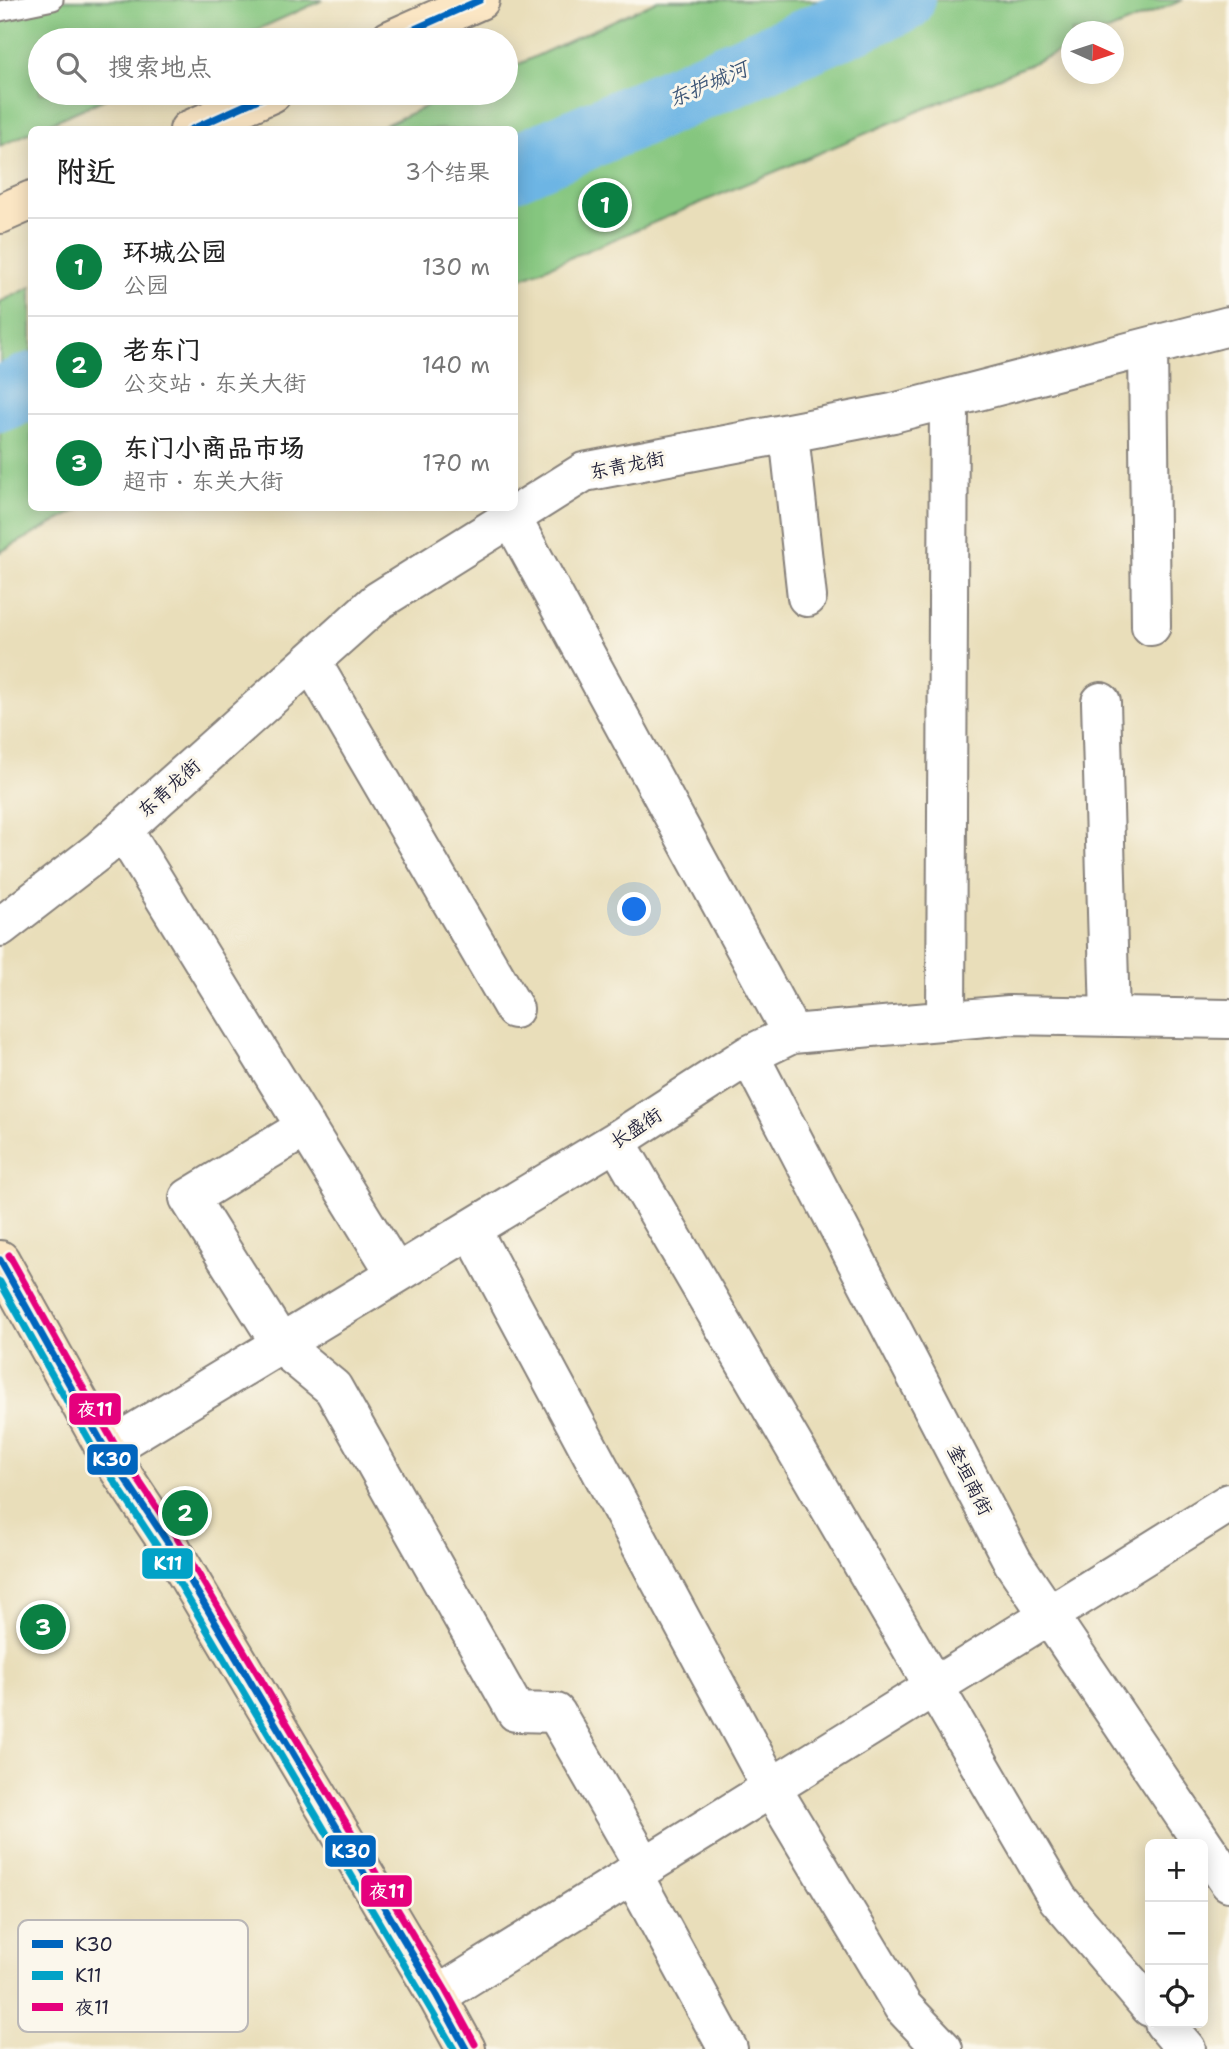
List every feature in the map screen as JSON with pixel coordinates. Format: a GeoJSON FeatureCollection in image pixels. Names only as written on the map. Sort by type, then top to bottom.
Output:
{"type":"FeatureCollection","features":[{"type":"Feature","properties":{"kind":"main road"},"geometry":{"type":"LineString","coordinates":[[417,28],[480,0]]}},
{"type":"Feature","properties":{"kind":"main road"},"geometry":{"type":"LineString","coordinates":[[198,126],[245,105]]}},
{"type":"Feature","properties":{"kind":"main road"},"geometry":{"type":"LineString","coordinates":[[2,1266],[106,1450],[168,1543],[466,2049]]}},
{"type":"Feature","properties":{"kind":"street","name":"东青龙街"},"geometry":{"type":"LineString","coordinates":[[0,927],[102,849],[378,601],[584,472],[893,414],[1229,326]]}},
{"type":"Feature","properties":{"kind":"street"},"geometry":{"type":"LineString","coordinates":[[1148,347],[1151,626]]}},
{"type":"Feature","properties":{"kind":"street"},"geometry":{"type":"LineString","coordinates":[[946,1021],[949,399]]}},
{"type":"Feature","properties":{"kind":"street"},"geometry":{"type":"LineString","coordinates":[[789,434],[807,597]]}},
{"type":"Feature","properties":{"kind":"street"},"geometry":{"type":"LineString","coordinates":[[511,517],[792,1034]]}},
{"type":"Feature","properties":{"kind":"street"},"geometry":{"type":"LineString","coordinates":[[311,661],[514,1009]]}},
{"type":"Feature","properties":{"kind":"street"},"geometry":{"type":"LineString","coordinates":[[1101,702],[1110,1017]]}},
{"type":"Feature","properties":{"kind":"street"},"geometry":{"type":"LineString","coordinates":[[123,830],[396,1274]]}},
{"type":"Feature","properties":{"kind":"street","name":"长盛街"},"geometry":{"type":"LineString","coordinates":[[106,1450],[282,1346],[616,1141],[749,1055],[792,1034],[1009,1016],[1229,1019]]}},
{"type":"Feature","properties":{"kind":"street","name":"奎垣南街"},"geometry":{"type":"LineString","coordinates":[[749,1055],[1013,1562],[1229,1882]]}},
{"type":"Feature","properties":{"kind":"street"},"geometry":{"type":"LineString","coordinates":[[306,1127],[189,1198],[282,1346],[333,1388],[516,1712],[556,1713],[728,2049]]}},
{"type":"Feature","properties":{"kind":"street"},"geometry":{"type":"LineString","coordinates":[[616,1141],[1058,1899],[1145,2001]]}},
{"type":"Feature","properties":{"kind":"street"},"geometry":{"type":"LineString","coordinates":[[471,1229],[771,1787],[903,2007],[943,2049]]}},
{"type":"Feature","properties":{"kind":"street"},"geometry":{"type":"LineString","coordinates":[[437,1996],[1229,1503]]}},
{"type":"Feature","properties":{"kind":"street"},"geometry":{"type":"LineString","coordinates":[[1168,2028],[1186,2049]]}},
{"type":"Feature","properties":{"kind":"lane"},"geometry":{"type":"LineString","coordinates":[[0,11],[53,0]]}},
{"type":"Feature","properties":{"kind":"green space"},"geometry":{"type":"Polygon","coordinates":[[[0,0],[323,0],[261,28],[28,28],[28,105],[91,105],[44,126],[28,126],[28,133],[0,146],[0,0]]]}},
{"type":"Feature","properties":{"kind":"green space"},"geometry":{"type":"Polygon","coordinates":[[[658,0],[1183,0],[1124,24],[1124,21],[1061,21],[1061,51],[518,280],[518,126],[383,126],[429,105],[518,105],[518,64],[658,0]]]}},
{"type":"Feature","properties":{"kind":"green space"},"geometry":{"type":"Polygon","coordinates":[[[28,288],[28,511],[76,511],[0,552],[0,302],[28,288]]]}},
{"type":"Feature","properties":{"kind":"waterway","name":"东护城河"},"geometry":{"type":"LineString","coordinates":[[518,166],[902,0]]}},
{"type":"Feature","properties":{"kind":"waterway","name":"东护城河"},"geometry":{"type":"LineString","coordinates":[[0,399],[28,387]]}},
{"type":"Feature","properties":{"kind":"transit line","name":"K30"},"geometry":{"type":"LineString","coordinates":[[417,28],[480,0]]}},
{"type":"Feature","properties":{"kind":"transit line","name":"K30"},"geometry":{"type":"LineString","coordinates":[[199,126],[245,105]]}},
{"type":"Feature","properties":{"kind":"transit line","name":"夜11"},"geometry":{"type":"LineString","coordinates":[[9,1255],[115,1445],[177,1538],[475,2044]]}},
{"type":"Feature","properties":{"kind":"transit line","name":"K30"},"geometry":{"type":"LineString","coordinates":[[0,1260],[106,1450],[168,1543],[466,2049]]}},
{"type":"Feature","properties":{"kind":"transit line","name":"K11"},"geometry":{"type":"LineString","coordinates":[[0,1282],[97,1455],[159,1549],[454,2049]]}},
{"type":"Feature","properties":{"kind":"place","name":"环城公园"},"geometry":{"type":"Point","coordinates":[605,205]}},
{"type":"Feature","properties":{"kind":"place","name":"老东门"},"geometry":{"type":"Point","coordinates":[185,1513]}},
{"type":"Feature","properties":{"kind":"place","name":"东门小商品市场"},"geometry":{"type":"Point","coordinates":[43,1627]}}]}
